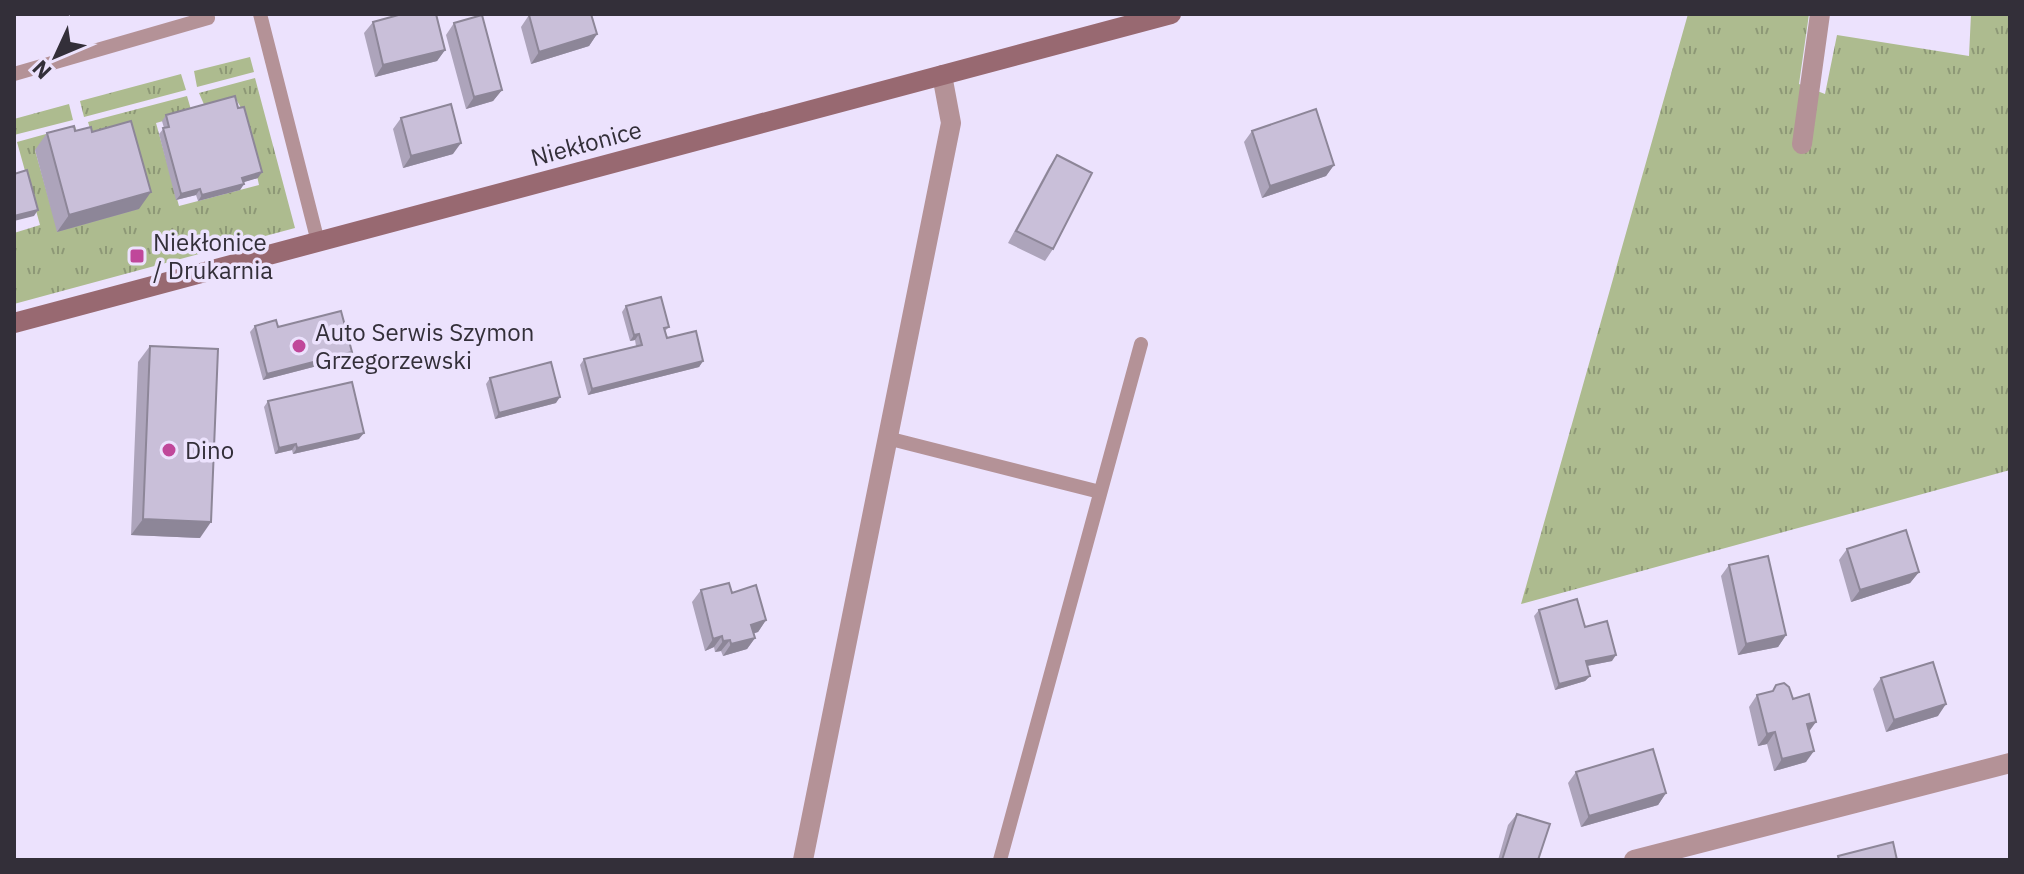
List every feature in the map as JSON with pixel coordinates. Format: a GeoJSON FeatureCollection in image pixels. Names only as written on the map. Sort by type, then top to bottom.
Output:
{"type":"FeatureCollection","features":[{"type":"Feature","properties":{"kind":"street","name":"Niekłonice"},"geometry":{"type":"LineString","coordinates":[[14,323],[1171,14]]}},
{"type":"Feature","properties":{"kind":"street"},"geometry":{"type":"LineString","coordinates":[[1802,144],[1820,14]]}},
{"type":"Feature","properties":{"kind":"street"},"geometry":{"type":"LineString","coordinates":[[803,860],[951,123],[942,75]]}},
{"type":"Feature","properties":{"kind":"street"},"geometry":{"type":"LineString","coordinates":[[1634,860],[2010,763]]}},
{"type":"Feature","properties":{"kind":"lane"},"geometry":{"type":"LineString","coordinates":[[260,14],[318,242]]}},
{"type":"Feature","properties":{"kind":"lane"},"geometry":{"type":"LineString","coordinates":[[14,74],[208,18]]}},
{"type":"Feature","properties":{"kind":"lane"},"geometry":{"type":"LineString","coordinates":[[1000,860],[1141,344]]}},
{"type":"Feature","properties":{"kind":"lane"},"geometry":{"type":"LineString","coordinates":[[887,438],[1100,492]]}},
{"type":"Feature","properties":{"kind":"green space"},"geometry":{"type":"Polygon","coordinates":[[[1688,14],[1809,14],[1799,84],[1825,94],[1837,35],[1969,56],[1971,14],[2010,14],[2010,470],[1521,604],[1688,14]]]}},
{"type":"Feature","properties":{"kind":"green space"},"geometry":{"type":"Polygon","coordinates":[[[250,57],[254,72],[197,87],[194,71],[250,57]]]}},
{"type":"Feature","properties":{"kind":"green space"},"geometry":{"type":"Polygon","coordinates":[[[181,74],[186,90],[84,117],[80,101],[181,74]]]}},
{"type":"Feature","properties":{"kind":"green space"},"geometry":{"type":"Polygon","coordinates":[[[255,78],[295,228],[14,304],[14,233],[40,225],[17,142],[75,126],[79,139],[35,150],[58,232],[95,145],[88,122],[187,96],[192,113],[156,123],[179,206],[259,185],[243,111],[237,101],[206,109],[199,93],[255,78]]]}},
{"type":"Feature","properties":{"kind":"green space"},"geometry":{"type":"Polygon","coordinates":[[[69,104],[73,120],[14,135],[14,119],[69,104]]]}},
{"type":"Feature","properties":{"kind":"building"},"geometry":{"type":"Polygon","coordinates":[[[402,14],[436,14],[445,50],[383,65],[373,22],[402,14]]]}},
{"type":"Feature","properties":{"kind":"building"},"geometry":{"type":"Polygon","coordinates":[[[591,14],[597,34],[539,52],[529,15],[591,14]]]}},
{"type":"Feature","properties":{"kind":"building"},"geometry":{"type":"Polygon","coordinates":[[[482,15],[502,90],[474,97],[454,23],[482,15]]]}},
{"type":"Feature","properties":{"kind":"building"},"geometry":{"type":"Polygon","coordinates":[[[235,96],[238,108],[244,107],[262,172],[242,178],[244,184],[202,195],[200,189],[181,194],[163,128],[169,127],[166,115],[235,96]]]}},
{"type":"Feature","properties":{"kind":"building"},"geometry":{"type":"Polygon","coordinates":[[[451,104],[461,143],[411,156],[401,118],[451,104]]]}},
{"type":"Feature","properties":{"kind":"building"},"geometry":{"type":"Polygon","coordinates":[[[1316,109],[1334,165],[1270,186],[1252,131],[1316,109]]]}},
{"type":"Feature","properties":{"kind":"building"},"geometry":{"type":"Polygon","coordinates":[[[131,121],[151,192],[69,215],[47,133],[74,126],[75,131],[91,127],[92,132],[131,121]]]}},
{"type":"Feature","properties":{"kind":"building"},"geometry":{"type":"Polygon","coordinates":[[[1057,155],[1092,173],[1053,249],[1016,231],[1057,155]]]}},
{"type":"Feature","properties":{"kind":"building"},"geometry":{"type":"Polygon","coordinates":[[[27,170],[38,210],[14,216],[14,174],[27,170]]]}},
{"type":"Feature","properties":{"kind":"building"},"geometry":{"type":"Polygon","coordinates":[[[661,297],[669,327],[664,328],[667,338],[696,331],[703,361],[592,389],[584,359],[642,345],[639,334],[634,335],[626,306],[661,297]]]}},
{"type":"Feature","properties":{"kind":"building","name":"Auto Serwis Szymon Grzegorzewski"},"geometry":{"type":"Polygon","coordinates":[[[341,311],[352,352],[267,374],[255,326],[276,320],[278,327],[341,311]]]}},
{"type":"Feature","properties":{"kind":"building","name":"Dino"},"geometry":{"type":"Polygon","coordinates":[[[150,346],[218,349],[211,522],[143,519],[150,346]]]}},
{"type":"Feature","properties":{"kind":"building"},"geometry":{"type":"Polygon","coordinates":[[[551,362],[560,397],[499,413],[490,378],[551,362]]]}},
{"type":"Feature","properties":{"kind":"building"},"geometry":{"type":"Polygon","coordinates":[[[352,382],[364,433],[297,448],[296,444],[279,448],[268,401],[352,382]]]}},
{"type":"Feature","properties":{"kind":"building"},"geometry":{"type":"Polygon","coordinates":[[[1906,530],[1919,572],[1860,590],[1847,549],[1906,530]]]}},
{"type":"Feature","properties":{"kind":"building"},"geometry":{"type":"Polygon","coordinates":[[[1768,556],[1786,635],[1746,644],[1729,565],[1768,556]]]}},
{"type":"Feature","properties":{"kind":"building"},"geometry":{"type":"Polygon","coordinates":[[[729,583],[732,593],[756,585],[766,620],[751,625],[755,638],[731,644],[730,640],[723,641],[722,636],[713,639],[701,590],[729,583]]]}},
{"type":"Feature","properties":{"kind":"building"},"geometry":{"type":"Polygon","coordinates":[[[1577,599],[1585,627],[1607,621],[1616,655],[1586,661],[1590,676],[1559,684],[1539,610],[1577,599]]]}},
{"type":"Feature","properties":{"kind":"building"},"geometry":{"type":"Polygon","coordinates":[[[1933,662],[1946,704],[1894,720],[1881,678],[1933,662]]]}},
{"type":"Feature","properties":{"kind":"building"},"geometry":{"type":"Polygon","coordinates":[[[1784,683],[1793,699],[1809,694],[1816,722],[1807,724],[1814,751],[1782,759],[1775,732],[1767,734],[1757,695],[1773,691],[1776,685],[1784,683]]]}},
{"type":"Feature","properties":{"kind":"building"},"geometry":{"type":"Polygon","coordinates":[[[1653,749],[1666,793],[1589,816],[1576,772],[1653,749]]]}},
{"type":"Feature","properties":{"kind":"building"},"geometry":{"type":"Polygon","coordinates":[[[1517,814],[1550,824],[1538,860],[1502,860],[1517,814]]]}},
{"type":"Feature","properties":{"kind":"building"},"geometry":{"type":"Polygon","coordinates":[[[1893,842],[1897,860],[1839,860],[1838,856],[1893,842]]]}},
{"type":"Feature","properties":{"kind":"place","name":"Niekłonice / Drukarnia"},"geometry":{"type":"Point","coordinates":[137,256]}},
{"type":"Feature","properties":{"kind":"place","name":"Auto Serwis Szymon Grzegorzewski"},"geometry":{"type":"Point","coordinates":[299,346]}},
{"type":"Feature","properties":{"kind":"place","name":"Dino"},"geometry":{"type":"Point","coordinates":[169,450]}}]}
